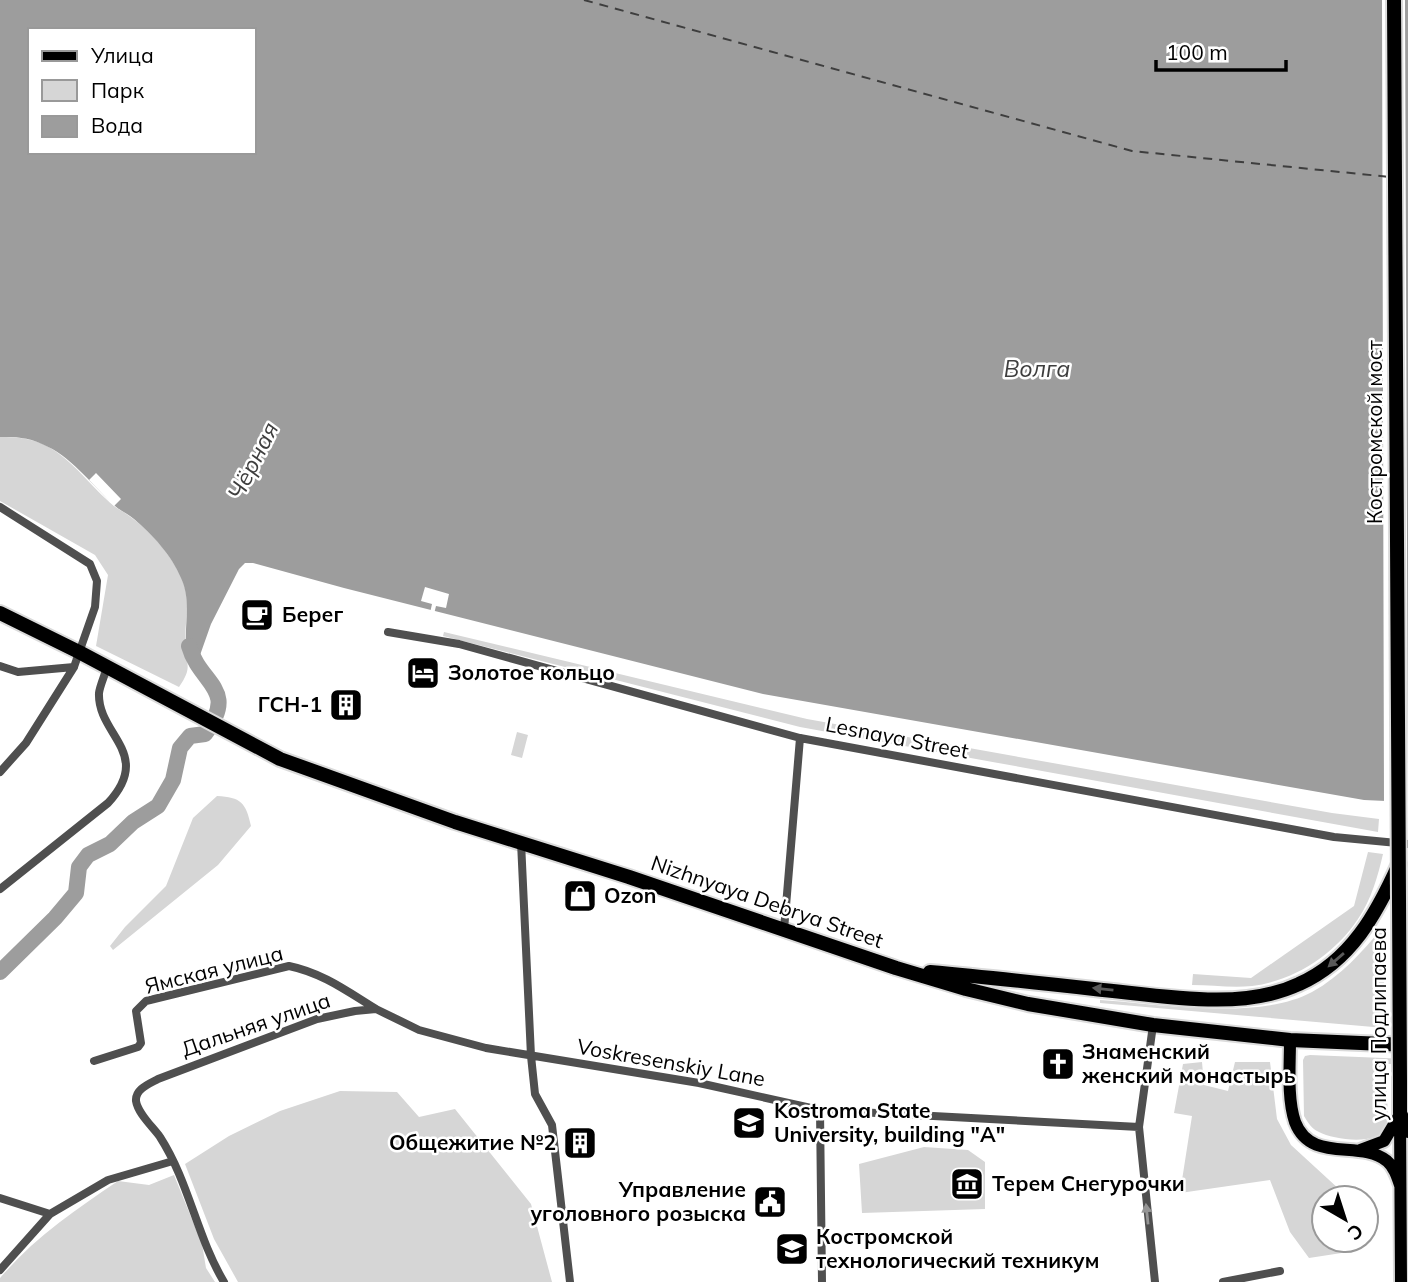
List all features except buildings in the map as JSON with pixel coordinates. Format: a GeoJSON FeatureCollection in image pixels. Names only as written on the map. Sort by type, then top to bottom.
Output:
{"type":"FeatureCollection","features":[{"type":"Feature","properties":{"kind":"highway","name":"Костромской мост"},"geometry":{"type":"LineString","coordinates":[[1394,0],[1400,863]]}},
{"type":"Feature","properties":{"kind":"highway","name":"Nizhnyaya Debrya Street"},"geometry":{"type":"LineString","coordinates":[[0,613],[143,685],[280,759],[454,822],[896,968],[1028,1004],[1153,1025],[1290,1040],[1408,1045]]}},
{"type":"Feature","properties":{"kind":"highway"},"geometry":{"type":"LineString","coordinates":[[896,968],[1165,996],[1254,998],[1278,993],[1301,984],[1329,966],[1353,944],[1373,919],[1400,863]]}},
{"type":"Feature","properties":{"kind":"highway","name":"улица Подлипаева"},"geometry":{"type":"LineString","coordinates":[[1400,863],[1400,1113]]}},
{"type":"Feature","properties":{"kind":"highway"},"geometry":{"type":"LineString","coordinates":[[1400,1113],[1408,1131]]}},
{"type":"Feature","properties":{"kind":"main road"},"geometry":{"type":"LineString","coordinates":[[1290,1040],[1291,1095],[1296,1125],[1311,1142],[1338,1151],[1357,1151],[1377,1146],[1384,1141],[1400,1113]]}},
{"type":"Feature","properties":{"kind":"main road","name":"улица Подлипаева"},"geometry":{"type":"LineString","coordinates":[[1400,1113],[1401,1282]]}},
{"type":"Feature","properties":{"kind":"main road"},"geometry":{"type":"LineString","coordinates":[[1357,1151],[1384,1159],[1400,1185]]}},
{"type":"Feature","properties":{"kind":"main road"},"geometry":{"type":"LineString","coordinates":[[1400,1185],[1408,1168]]}},
{"type":"Feature","properties":{"kind":"street"},"geometry":{"type":"LineString","coordinates":[[0,508],[90,564],[97,581],[94,607],[74,667],[26,743],[1,769]]}},
{"type":"Feature","properties":{"kind":"street","name":"Lesnaya Street"},"geometry":{"type":"LineString","coordinates":[[388,632],[459,644],[800,738],[1334,837],[1408,844]]}},
{"type":"Feature","properties":{"kind":"street"},"geometry":{"type":"LineString","coordinates":[[0,666],[19,671],[74,667]]}},
{"type":"Feature","properties":{"kind":"street"},"geometry":{"type":"LineString","coordinates":[[0,889],[108,803],[120,790],[126,760],[119,739],[102,711],[99,693],[107,667]]}},
{"type":"Feature","properties":{"kind":"street"},"geometry":{"type":"LineString","coordinates":[[783,930],[800,738]]}},
{"type":"Feature","properties":{"kind":"street"},"geometry":{"type":"LineString","coordinates":[[521,842],[535,1094],[552,1125],[570,1282]]}},
{"type":"Feature","properties":{"kind":"street","name":"Ямская улица"},"geometry":{"type":"LineString","coordinates":[[94,1061],[138,1047],[141,1043],[135,1011],[146,1001],[289,966],[309,970],[329,979],[376,1010]]}},
{"type":"Feature","properties":{"kind":"street"},"geometry":{"type":"LineString","coordinates":[[376,1010],[419,1030],[486,1048],[531,1056]]}},
{"type":"Feature","properties":{"kind":"street","name":"Дальняя улица"},"geometry":{"type":"LineString","coordinates":[[224,1282],[173,1161],[136,1101],[137,1093],[144,1086],[317,1019],[355,1011],[376,1010]]}},
{"type":"Feature","properties":{"kind":"street"},"geometry":{"type":"LineString","coordinates":[[1153,1025],[1139,1128],[1155,1282]]}},
{"type":"Feature","properties":{"kind":"street","name":"Voskresenskiy Lane"},"geometry":{"type":"LineString","coordinates":[[531,1056],[699,1083],[820,1110],[1139,1128]]}},
{"type":"Feature","properties":{"kind":"street"},"geometry":{"type":"LineString","coordinates":[[820,1110],[822,1282]]}},
{"type":"Feature","properties":{"kind":"street"},"geometry":{"type":"LineString","coordinates":[[0,1270],[50,1214],[108,1180],[173,1161]]}},
{"type":"Feature","properties":{"kind":"street"},"geometry":{"type":"LineString","coordinates":[[0,1198],[50,1214]]}},
{"type":"Feature","properties":{"kind":"street"},"geometry":{"type":"LineString","coordinates":[[1223,1282],[1280,1271]]}},
{"type":"Feature","properties":{"kind":"green space"},"geometry":{"type":"Polygon","coordinates":[[[0,437],[30,440],[57,452],[114,506],[147,530],[167,554],[182,579],[186,595],[185,642],[188,665],[179,687],[96,646],[108,575],[95,555],[0,501],[0,437]]]}},
{"type":"Feature","properties":{"kind":"green space"},"geometry":{"type":"Polygon","coordinates":[[[444,632],[807,719],[1332,813],[1379,819],[1378,832],[800,727],[443,636],[444,632]]]}},
{"type":"Feature","properties":{"kind":"green space"},"geometry":{"type":"Polygon","coordinates":[[[517,732],[528,735],[522,758],[511,755],[517,732]]]}},
{"type":"Feature","properties":{"kind":"green space"},"geometry":{"type":"Polygon","coordinates":[[[217,796],[232,798],[241,803],[251,826],[218,865],[113,950],[110,946],[125,927],[166,886],[193,818],[217,796]]]}},
{"type":"Feature","properties":{"kind":"green space"},"geometry":{"type":"Polygon","coordinates":[[[1368,852],[1383,854],[1363,912],[1338,944],[1312,964],[1283,978],[1252,986],[1192,985],[1193,974],[1251,978],[1354,906],[1368,852]]]}},
{"type":"Feature","properties":{"kind":"green space"},"geometry":{"type":"Polygon","coordinates":[[[1383,927],[1385,1028],[1100,1003],[1100,1000],[1180,1007],[1237,1008],[1290,1001],[1312,992],[1332,979],[1383,927]]]}},
{"type":"Feature","properties":{"kind":"green space"},"geometry":{"type":"Polygon","coordinates":[[[1310,1055],[1408,1059],[1408,1064],[1383,1064],[1373,1073],[1374,1081],[1386,1082],[1388,1117],[1382,1133],[1366,1139],[1345,1139],[1326,1135],[1310,1125],[1304,1116],[1303,1060],[1310,1055]]]}},
{"type":"Feature","properties":{"kind":"green space"},"geometry":{"type":"Polygon","coordinates":[[[1202,1062],[1204,1085],[1228,1091],[1235,1062],[1270,1062],[1277,1119],[1291,1145],[1333,1184],[1310,1184],[1310,1254],[1335,1254],[1309,1258],[1290,1232],[1270,1180],[1180,1193],[1192,1116],[1174,1113],[1183,1064],[1202,1062]]]}},
{"type":"Feature","properties":{"kind":"green space"},"geometry":{"type":"Polygon","coordinates":[[[340,1091],[397,1092],[419,1117],[455,1109],[531,1204],[552,1282],[238,1282],[214,1239],[185,1164],[229,1136],[280,1111],[340,1091]]]}},
{"type":"Feature","properties":{"kind":"green space"},"geometry":{"type":"Polygon","coordinates":[[[924,1147],[968,1150],[985,1162],[985,1209],[862,1213],[859,1164],[924,1147]]]}},
{"type":"Feature","properties":{"kind":"green space"},"geometry":{"type":"Polygon","coordinates":[[[174,1175],[202,1244],[206,1268],[215,1282],[0,1282],[0,1278],[41,1237],[118,1181],[149,1185],[174,1175]]]}},
{"type":"Feature","properties":{"kind":"water","name":"Волга"},"geometry":{"type":"Polygon","coordinates":[[[0,0],[1408,0],[1408,802],[1364,800],[763,694],[253,563],[245,563],[239,569],[211,624],[199,658],[195,663],[189,662],[185,588],[161,546],[62,455],[32,440],[0,437],[0,0]]]}},
{"type":"Feature","properties":{"kind":"pier"},"geometry":{"type":"Polygon","coordinates":[[[1382,0],[1405,0],[1408,806],[1384,806],[1382,0]]]}},
{"type":"Feature","properties":{"kind":"pier"},"geometry":{"type":"Polygon","coordinates":[[[96,473],[121,499],[114,506],[89,480],[96,473]]]}},
{"type":"Feature","properties":{"kind":"pier"},"geometry":{"type":"Polygon","coordinates":[[[425,587],[449,594],[446,608],[436,606],[434,614],[430,613],[432,604],[421,601],[425,587]]]}},
{"type":"Feature","properties":{"kind":"waterway","name":"Чёрная"},"geometry":{"type":"LineString","coordinates":[[0,972],[55,918],[76,893],[79,867],[88,855],[110,844],[133,822],[158,806],[173,780],[180,748],[190,736],[205,734],[215,719],[218,696],[194,659],[189,646]]}},
{"type":"Feature","properties":{"kind":"ferry route"},"geometry":{"type":"LineString","coordinates":[[584,0],[1132,151],[1390,177]]}},
{"type":"Feature","properties":{"kind":"place","name":"Берег"},"geometry":{"type":"Point","coordinates":[257,615]}},
{"type":"Feature","properties":{"kind":"place","name":"Золотое кольцо"},"geometry":{"type":"Point","coordinates":[423,673]}},
{"type":"Feature","properties":{"kind":"place","name":"ГСН-1"},"geometry":{"type":"Point","coordinates":[346,705]}},
{"type":"Feature","properties":{"kind":"place","name":"Ozon"},"geometry":{"type":"Point","coordinates":[580,896]}},
{"type":"Feature","properties":{"kind":"place","name":"Знаменский женский монастырь"},"geometry":{"type":"Point","coordinates":[1058,1064]}},
{"type":"Feature","properties":{"kind":"place","name":"Kostroma State University, building \"A\""},"geometry":{"type":"Point","coordinates":[749,1123]}},
{"type":"Feature","properties":{"kind":"place","name":"Общежитие №2"},"geometry":{"type":"Point","coordinates":[580,1143]}},
{"type":"Feature","properties":{"kind":"place","name":"Терем Cнегурочки"},"geometry":{"type":"Point","coordinates":[967,1184]}},
{"type":"Feature","properties":{"kind":"place","name":"Управление уголовного розыска"},"geometry":{"type":"Point","coordinates":[770,1202]}},
{"type":"Feature","properties":{"kind":"place","name":"Костромской технологический техникум"},"geometry":{"type":"Point","coordinates":[792,1249]}}]}
